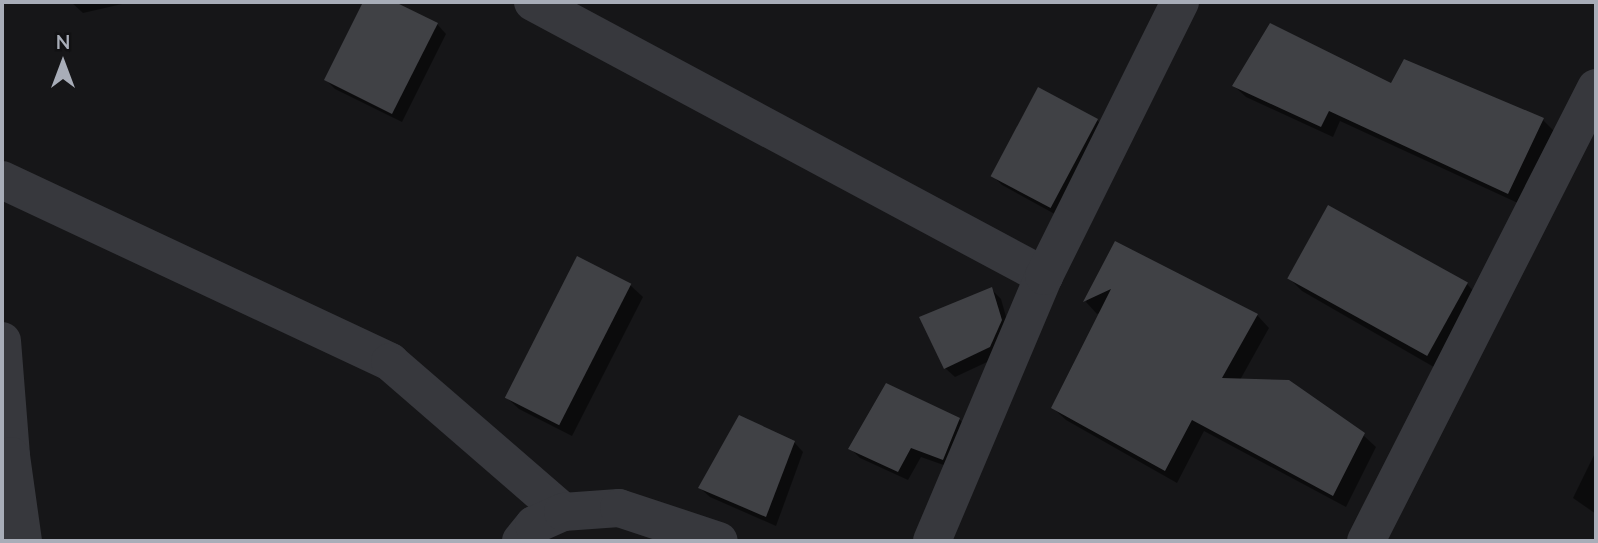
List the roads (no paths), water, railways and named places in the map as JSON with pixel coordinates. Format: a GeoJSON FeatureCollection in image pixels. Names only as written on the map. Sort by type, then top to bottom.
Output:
{"type":"FeatureCollection","features":[{"type":"Feature","properties":{"kind":"street"},"geometry":{"type":"LineString","coordinates":[[533,2],[1044,276]]}},
{"type":"Feature","properties":{"kind":"street"},"geometry":{"type":"LineString","coordinates":[[932,541],[1044,276],[1180,2]]}},
{"type":"Feature","properties":{"kind":"street"},"geometry":{"type":"LineString","coordinates":[[1366,541],[1596,88]]}},
{"type":"Feature","properties":{"kind":"street"},"geometry":{"type":"LineString","coordinates":[[2,180],[390,362],[563,512]]}},
{"type":"Feature","properties":{"kind":"street"},"geometry":{"type":"LineString","coordinates":[[2,341],[6,458],[23,541]]}},
{"type":"Feature","properties":{"kind":"street"},"geometry":{"type":"LineString","coordinates":[[522,541],[534,525],[563,512],[619,508],[719,541]]}}]}
